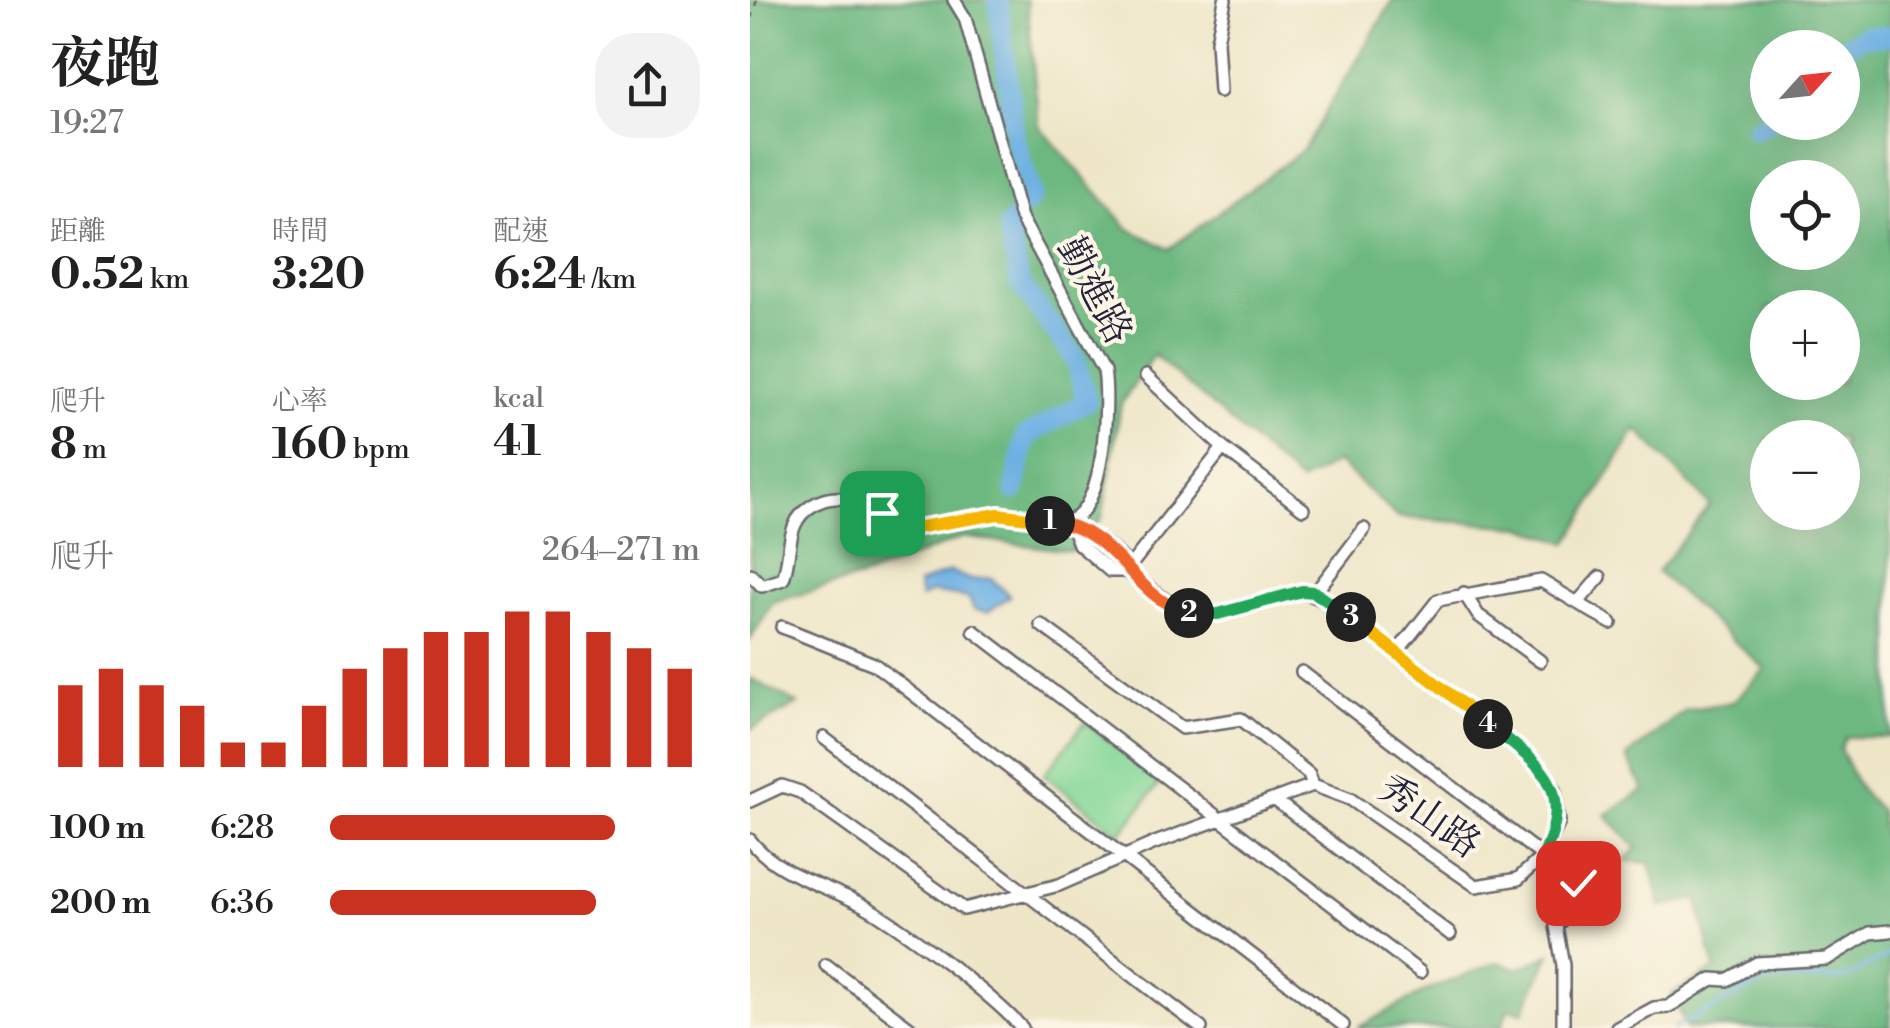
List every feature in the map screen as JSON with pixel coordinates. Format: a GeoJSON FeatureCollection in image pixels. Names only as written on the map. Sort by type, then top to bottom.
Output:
{"type":"FeatureCollection","features":[{"type":"Feature","properties":{"kind":"street","name":"勤進路"},"geometry":{"type":"LineString","coordinates":[[954,0],[966,18],[1008,185],[1104,371],[1108,396],[1105,430],[1091,499],[1081,514],[1070,521]]}},
{"type":"Feature","properties":{"kind":"street"},"geometry":{"type":"LineString","coordinates":[[1220,91],[1217,42],[1225,0]]}},
{"type":"Feature","properties":{"kind":"street"},"geometry":{"type":"LineString","coordinates":[[1146,376],[1223,448],[1303,509]]}},
{"type":"Feature","properties":{"kind":"street"},"geometry":{"type":"LineString","coordinates":[[1126,571],[1223,448]]}},
{"type":"Feature","properties":{"kind":"street"},"geometry":{"type":"LineString","coordinates":[[750,574],[762,586],[783,579],[790,533],[797,516],[816,502],[838,498],[860,502],[915,528],[998,514],[1070,521],[1078,544],[1110,571],[1126,571],[1182,612],[1203,617],[1270,598],[1314,592],[1534,761],[1555,789],[1558,822],[1544,855]]}},
{"type":"Feature","properties":{"kind":"street"},"geometry":{"type":"LineString","coordinates":[[1314,592],[1364,529]]}},
{"type":"Feature","properties":{"kind":"street"},"geometry":{"type":"LineString","coordinates":[[1578,602],[1600,577]]}},
{"type":"Feature","properties":{"kind":"street"},"geometry":{"type":"LineString","coordinates":[[1397,652],[1438,600],[1540,581],[1611,623]]}},
{"type":"Feature","properties":{"kind":"street"},"geometry":{"type":"LineString","coordinates":[[1464,593],[1478,615],[1540,661]]}},
{"type":"Feature","properties":{"kind":"street"},"geometry":{"type":"LineString","coordinates":[[750,801],[782,786],[800,792],[964,909],[1026,895],[1313,786],[1309,774],[1241,719],[1182,728],[1041,625]]}},
{"type":"Feature","properties":{"kind":"street"},"geometry":{"type":"LineString","coordinates":[[782,627],[874,664],[1343,1025]]}},
{"type":"Feature","properties":{"kind":"street"},"geometry":{"type":"LineString","coordinates":[[974,631],[1420,972]]}},
{"type":"Feature","properties":{"kind":"street"},"geometry":{"type":"LineString","coordinates":[[1302,672],[1578,883],[1581,898],[1556,926],[1564,965],[1563,1028]]}},
{"type":"Feature","properties":{"kind":"street"},"geometry":{"type":"LineString","coordinates":[[824,738],[1201,1028]]}},
{"type":"Feature","properties":{"kind":"street","name":"秀山路"},"geometry":{"type":"LineString","coordinates":[[1313,786],[1350,798],[1476,886],[1518,878],[1544,855]]}},
{"type":"Feature","properties":{"kind":"street"},"geometry":{"type":"LineString","coordinates":[[1275,800],[1450,934]]}},
{"type":"Feature","properties":{"kind":"street"},"geometry":{"type":"LineString","coordinates":[[750,840],[757,850],[800,876],[869,908],[1022,1028]]}},
{"type":"Feature","properties":{"kind":"street"},"geometry":{"type":"LineString","coordinates":[[1616,1028],[1654,1008],[1668,1008],[1712,979],[1726,980],[1758,964],[1827,958],[1870,933],[1890,931]]}},
{"type":"Feature","properties":{"kind":"street"},"geometry":{"type":"LineString","coordinates":[[826,965],[910,1028]]}},
{"type":"Feature","properties":{"kind":"path"},"geometry":{"type":"LineString","coordinates":[[750,21],[757,0]]}},
{"type":"Feature","properties":{"kind":"green space"},"geometry":{"type":"Polygon","coordinates":[[[750,0],[1027,0],[1039,126],[1129,229],[1169,249],[1303,150],[1393,0],[1890,0],[1890,737],[1846,737],[1840,749],[1859,788],[1880,811],[1890,887],[1890,1028],[1686,1028],[1672,994],[1715,969],[1697,899],[1661,906],[1650,863],[1625,861],[1637,848],[1606,815],[1644,790],[1627,757],[1685,710],[1733,702],[1765,669],[1657,572],[1710,505],[1636,429],[1568,543],[1522,527],[1397,517],[1338,462],[1300,482],[1154,355],[1121,404],[1102,518],[1071,551],[963,537],[863,577],[773,602],[750,640],[750,0]]]}},
{"type":"Feature","properties":{"kind":"green space"},"geometry":{"type":"Polygon","coordinates":[[[750,678],[798,704],[750,730],[750,678]]]}},
{"type":"Feature","properties":{"kind":"green space"},"geometry":{"type":"Polygon","coordinates":[[[1085,722],[1161,781],[1120,834],[1044,775],[1085,722]]]}},
{"type":"Feature","properties":{"kind":"green space"},"geometry":{"type":"Polygon","coordinates":[[[1550,954],[1523,1012],[1508,1009],[1501,1028],[1357,1028],[1426,991],[1498,962],[1518,969],[1550,954]]]}},
{"type":"Feature","properties":{"kind":"water"},"geometry":{"type":"Polygon","coordinates":[[[950,571],[970,580],[991,578],[1010,596],[988,612],[974,610],[969,598],[932,592],[921,598],[918,584],[950,571]]]}},
{"type":"Feature","properties":{"kind":"waterway"},"geometry":{"type":"LineString","coordinates":[[998,0],[1015,140],[1032,196],[1026,204]]}},
{"type":"Feature","properties":{"kind":"waterway"},"geometry":{"type":"LineString","coordinates":[[1860,38],[1890,36]]}},
{"type":"Feature","properties":{"kind":"waterway"},"geometry":{"type":"LineString","coordinates":[[1012,222],[1008,228],[1020,283],[1075,358],[1087,401],[1025,437],[1015,490]]}},
{"type":"Feature","properties":{"kind":"waterway"},"geometry":{"type":"LineString","coordinates":[[1674,1028],[1771,979],[1845,979],[1890,954]]}},
{"type":"Feature","properties":{"kind":"route"},"geometry":{"type":"LineString","coordinates":[[882,513],[915,528],[998,514],[1070,521],[1090,531],[1122,558],[1126,571],[1182,612],[1203,617],[1270,598],[1314,592],[1440,684],[1534,761],[1555,789],[1558,822],[1544,855],[1578,883]]}}]}
